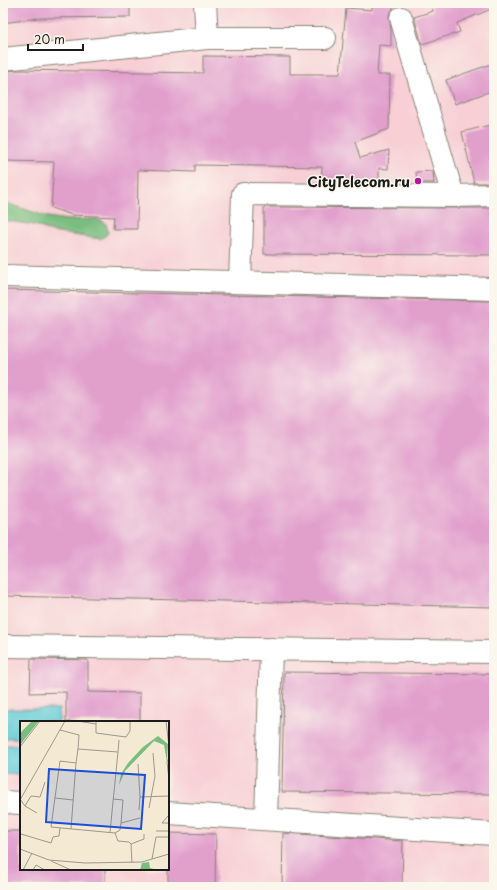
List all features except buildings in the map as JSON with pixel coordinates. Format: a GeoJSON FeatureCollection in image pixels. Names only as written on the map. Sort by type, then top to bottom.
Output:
{"type":"FeatureCollection","features":[{"type":"Feature","properties":{"kind":"lane"},"geometry":{"type":"LineString","coordinates":[[205,3],[207,38]]}},
{"type":"Feature","properties":{"kind":"lane"},"geometry":{"type":"LineString","coordinates":[[401,18],[453,196]]}},
{"type":"Feature","properties":{"kind":"lane"},"geometry":{"type":"LineString","coordinates":[[3,59],[207,38],[325,38]]}},
{"type":"Feature","properties":{"kind":"lane"},"geometry":{"type":"LineString","coordinates":[[240,282],[243,194],[494,195]]}},
{"type":"Feature","properties":{"kind":"lane"},"geometry":{"type":"LineString","coordinates":[[3,276],[494,289]]}},
{"type":"Feature","properties":{"kind":"lane"},"geometry":{"type":"LineString","coordinates":[[3,646],[494,652]]}},
{"type":"Feature","properties":{"kind":"lane"},"geometry":{"type":"LineString","coordinates":[[266,819],[271,649]]}},
{"type":"Feature","properties":{"kind":"lane"},"geometry":{"type":"LineString","coordinates":[[3,802],[20,803]]}},
{"type":"Feature","properties":{"kind":"lane"},"geometry":{"type":"LineString","coordinates":[[169,813],[494,834]]}},
{"type":"Feature","properties":{"kind":"shaded area"},"geometry":{"type":"Polygon","coordinates":[[[3,3],[494,3],[494,887],[3,887],[3,3]]]}},
{"type":"Feature","properties":{"kind":"green space"},"geometry":{"type":"Polygon","coordinates":[[[3,202],[48,217],[67,220],[97,219],[106,224],[108,233],[101,239],[52,232],[35,225],[7,221],[3,219],[3,202]]]}},
{"type":"Feature","properties":{"kind":"water"},"geometry":{"type":"Polygon","coordinates":[[[3,709],[59,709],[59,721],[20,721],[20,738],[3,738],[3,709]]]}},
{"type":"Feature","properties":{"kind":"water"},"geometry":{"type":"Polygon","coordinates":[[[3,745],[20,745],[20,775],[3,774],[3,745]]]}},
{"type":"Feature","properties":{"kind":"place","name":"CityTelecom.ru"},"geometry":{"type":"Point","coordinates":[418,181]}}]}
